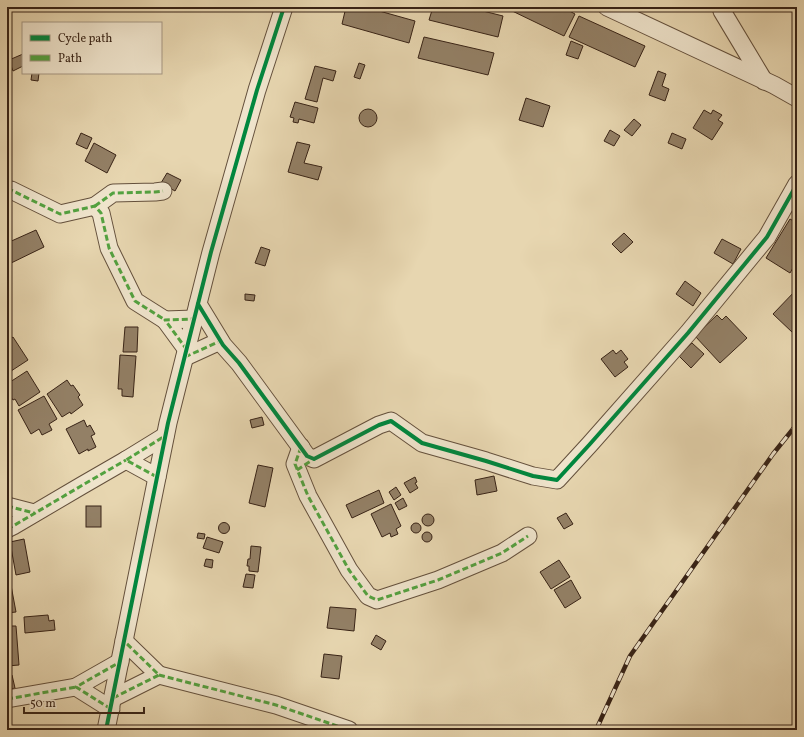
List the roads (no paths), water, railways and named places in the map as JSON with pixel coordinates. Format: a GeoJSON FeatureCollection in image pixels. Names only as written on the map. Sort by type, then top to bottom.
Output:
{"type":"FeatureCollection","features":[{"type":"Feature","properties":{"kind":"street"},"geometry":{"type":"LineString","coordinates":[[106,730],[165,436],[211,252],[257,90],[284,7]]}},
{"type":"Feature","properties":{"kind":"street"},"geometry":{"type":"LineString","coordinates":[[607,7],[797,98]]}},
{"type":"Feature","properties":{"kind":"street"},"geometry":{"type":"LineString","coordinates":[[721,7],[764,81]]}},
{"type":"Feature","properties":{"kind":"street"},"geometry":{"type":"LineString","coordinates":[[297,470],[314,459],[379,425],[391,421],[422,443],[533,476],[557,480],[688,332],[767,237],[797,184]]}},
{"type":"Feature","properties":{"kind":"street"},"geometry":{"type":"LineString","coordinates":[[7,190],[11,190],[60,214],[95,206],[112,193],[163,191]]}},
{"type":"Feature","properties":{"kind":"street"},"geometry":{"type":"LineString","coordinates":[[95,206],[101,213],[108,248],[135,301],[165,320],[186,353]]}},
{"type":"Feature","properties":{"kind":"street"},"geometry":{"type":"LineString","coordinates":[[165,320],[196,311]]}},
{"type":"Feature","properties":{"kind":"street"},"geometry":{"type":"LineString","coordinates":[[196,311],[222,345],[239,363],[307,456],[314,459]]}},
{"type":"Feature","properties":{"kind":"street"},"geometry":{"type":"LineString","coordinates":[[186,353],[220,341]]}},
{"type":"Feature","properties":{"kind":"street"},"geometry":{"type":"LineString","coordinates":[[7,529],[165,436]]}},
{"type":"Feature","properties":{"kind":"street"},"geometry":{"type":"LineString","coordinates":[[301,447],[295,464],[308,496],[349,570],[368,596],[377,600],[438,580],[502,553],[528,536]]}},
{"type":"Feature","properties":{"kind":"street"},"geometry":{"type":"LineString","coordinates":[[126,460],[157,477]]}},
{"type":"Feature","properties":{"kind":"street"},"geometry":{"type":"LineString","coordinates":[[7,506],[34,514]]}},
{"type":"Feature","properties":{"kind":"street"},"geometry":{"type":"LineString","coordinates":[[124,641],[159,675],[276,705],[349,730]]}},
{"type":"Feature","properties":{"kind":"street"},"geometry":{"type":"LineString","coordinates":[[7,700],[76,687],[120,662]]}},
{"type":"Feature","properties":{"kind":"street"},"geometry":{"type":"LineString","coordinates":[[112,704],[159,675]]}},
{"type":"Feature","properties":{"kind":"street"},"geometry":{"type":"LineString","coordinates":[[76,687],[112,704]]}},
{"type":"Feature","properties":{"kind":"railway"},"geometry":{"type":"LineString","coordinates":[[596,730],[630,656],[773,454],[797,424]]}}]}
